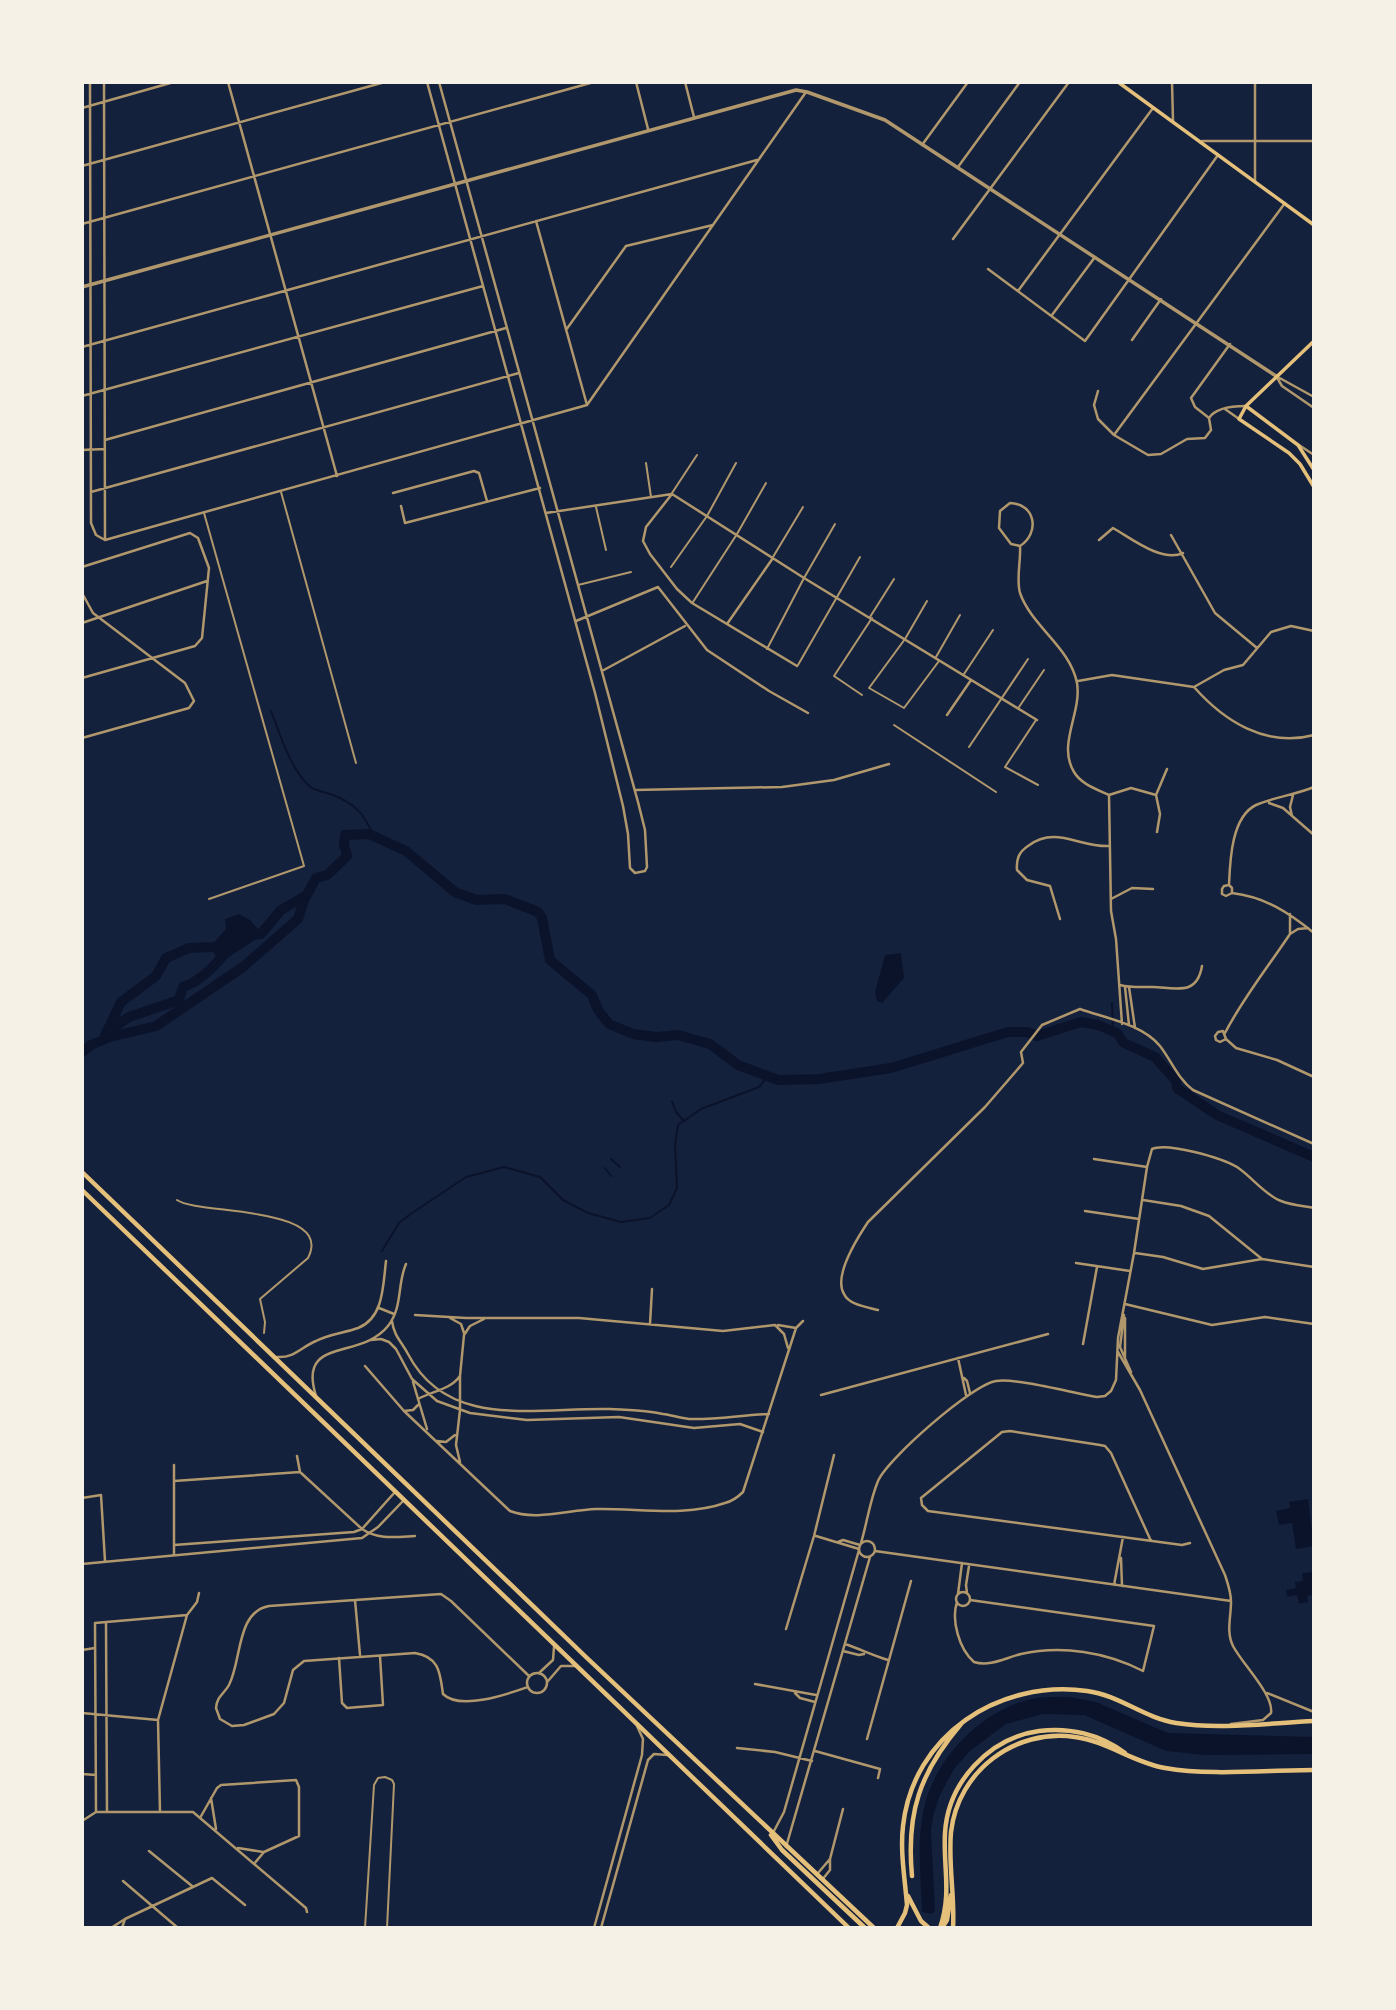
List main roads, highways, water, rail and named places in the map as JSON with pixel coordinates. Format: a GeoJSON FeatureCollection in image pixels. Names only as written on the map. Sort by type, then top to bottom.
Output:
{"type":"FeatureCollection","features":[{"type":"Feature","properties":{"kind":"main road"},"geometry":{"type":"LineString","coordinates":[[1118,82],[1313,225]]}},
{"type":"Feature","properties":{"kind":"main road"},"geometry":{"type":"LineString","coordinates":[[1314,341],[1246,406],[1239,419],[1289,453],[1300,464],[1314,487]]}},
{"type":"Feature","properties":{"kind":"main road"},"geometry":{"type":"LineString","coordinates":[[1246,406],[1298,445],[1314,470]]}},
{"type":"Feature","properties":{"kind":"main road"},"geometry":{"type":"LineString","coordinates":[[82,1172],[770,1832],[874,1928]]}},
{"type":"Feature","properties":{"kind":"main road"},"geometry":{"type":"LineString","coordinates":[[82,1190],[849,1928]]}},
{"type":"Feature","properties":{"kind":"main road"},"geometry":{"type":"LineString","coordinates":[[136,1242],[146,1233]]}},
{"type":"Feature","properties":{"kind":"main road"},"geometry":{"type":"LineString","coordinates":[[897,1928],[905,1913],[902,1840],[910,1794],[927,1758],[942,1739],[967,1718],[991,1704],[1043,1690],[1067,1689],[1107,1696],[1159,1719],[1175,1723],[1225,1725],[1314,1721]]}},
{"type":"Feature","properties":{"kind":"main road"},"geometry":{"type":"LineString","coordinates":[[912,1876],[910,1837],[921,1786],[936,1758],[967,1718]]}},
{"type":"Feature","properties":{"kind":"main road"},"geometry":{"type":"LineString","coordinates":[[941,1928],[948,1891],[945,1839],[947,1818],[962,1780],[985,1755],[1016,1737],[1051,1729],[1094,1736],[1128,1755]]}},
{"type":"Feature","properties":{"kind":"main road"},"geometry":{"type":"LineString","coordinates":[[953,1928],[951,1835],[954,1817],[968,1785],[976,1774],[996,1755],[1034,1738],[1062,1735],[1092,1740],[1147,1764],[1178,1770],[1314,1770]]}},
{"type":"Feature","properties":{"kind":"main road"},"geometry":{"type":"LineString","coordinates":[[770,1832],[774,1840],[865,1928]]}},
{"type":"Feature","properties":{"kind":"main road"},"geometry":{"type":"LineString","coordinates":[[941,1928],[947,1920],[952,1884]]}},
{"type":"Feature","properties":{"kind":"main road"},"geometry":{"type":"LineString","coordinates":[[906,1892],[921,1922],[929,1928]]}},
{"type":"Feature","properties":{"kind":"water"},"geometry":{"type":"Polygon","coordinates":[[[239,914],[250,920],[258,929],[258,938],[221,962],[214,954],[212,945],[226,929],[225,919],[239,914]]]}},
{"type":"Feature","properties":{"kind":"water"},"geometry":{"type":"Polygon","coordinates":[[[901,953],[904,978],[882,1003],[877,1001],[875,992],[885,955],[901,953]]]}},
{"type":"Feature","properties":{"kind":"water"},"geometry":{"type":"Polygon","coordinates":[[[1308,1499],[1314,1546],[1296,1549],[1292,1523],[1279,1525],[1276,1511],[1290,1508],[1289,1502],[1308,1499]]]}},
{"type":"Feature","properties":{"kind":"water"},"geometry":{"type":"Polygon","coordinates":[[[1314,1572],[1314,1595],[1307,1596],[1308,1602],[1299,1604],[1297,1595],[1287,1597],[1286,1590],[1296,1588],[1295,1582],[1303,1581],[1302,1573],[1314,1572]]]}},
{"type":"Feature","properties":{"kind":"water"},"geometry":{"type":"Polygon","coordinates":[[[1070,1697],[1096,1702],[1168,1733],[1314,1737],[1314,1754],[1205,1755],[1166,1751],[1084,1715],[1043,1714],[1006,1724],[970,1751],[954,1769],[939,1797],[931,1831],[935,1911],[932,1914],[922,1912],[922,1817],[931,1785],[952,1751],[982,1722],[999,1711],[1037,1698],[1070,1697]]]}},
{"type":"Feature","properties":{"kind":"waterway"},"geometry":{"type":"LineString","coordinates":[[271,711],[287,753],[305,782],[312,788],[353,806],[363,816],[373,836]]}},
{"type":"Feature","properties":{"kind":"waterway"},"geometry":{"type":"LineString","coordinates":[[82,1052],[110,1037],[156,1026],[243,967],[298,919],[304,900],[316,878],[327,875],[347,856],[345,835],[369,834],[406,851],[455,892],[476,900],[505,899],[538,912],[542,918],[550,960],[592,995],[598,1010],[609,1024],[633,1034],[656,1037],[678,1035],[710,1044],[738,1065],[778,1080],[819,1079],[891,1068],[1008,1032],[1027,1032],[1037,1036],[1081,1022],[1098,1025],[1117,1033],[1124,1043],[1155,1057],[1176,1081],[1177,1088],[1217,1115],[1314,1157]]}},
{"type":"Feature","properties":{"kind":"waterway"},"geometry":{"type":"LineString","coordinates":[[244,936],[261,934],[281,910],[307,895]]}},
{"type":"Feature","properties":{"kind":"waterway"},"geometry":{"type":"LineString","coordinates":[[103,1040],[121,1002],[156,976],[166,958],[189,948],[215,947],[226,943]]}},
{"type":"Feature","properties":{"kind":"waterway"},"geometry":{"type":"LineString","coordinates":[[106,1033],[129,1017],[179,1000],[183,987],[203,976],[229,949]]}},
{"type":"Feature","properties":{"kind":"waterway"},"geometry":{"type":"LineString","coordinates":[[1112,1003],[1113,1031]]}},
{"type":"Feature","properties":{"kind":"waterway"},"geometry":{"type":"LineString","coordinates":[[382,1251],[399,1223],[412,1213],[466,1177],[504,1167],[540,1177],[563,1200],[588,1213],[621,1222],[650,1218],[669,1205],[677,1188],[675,1145],[678,1125],[701,1109],[759,1087],[768,1076]]}},
{"type":"Feature","properties":{"kind":"waterway"},"geometry":{"type":"LineString","coordinates":[[672,1101],[676,1112],[684,1121]]}},
{"type":"Feature","properties":{"kind":"waterway"},"geometry":{"type":"LineString","coordinates":[[611,1159],[620,1167]]}},
{"type":"Feature","properties":{"kind":"waterway"},"geometry":{"type":"LineString","coordinates":[[605,1168],[611,1176]]}}]}
